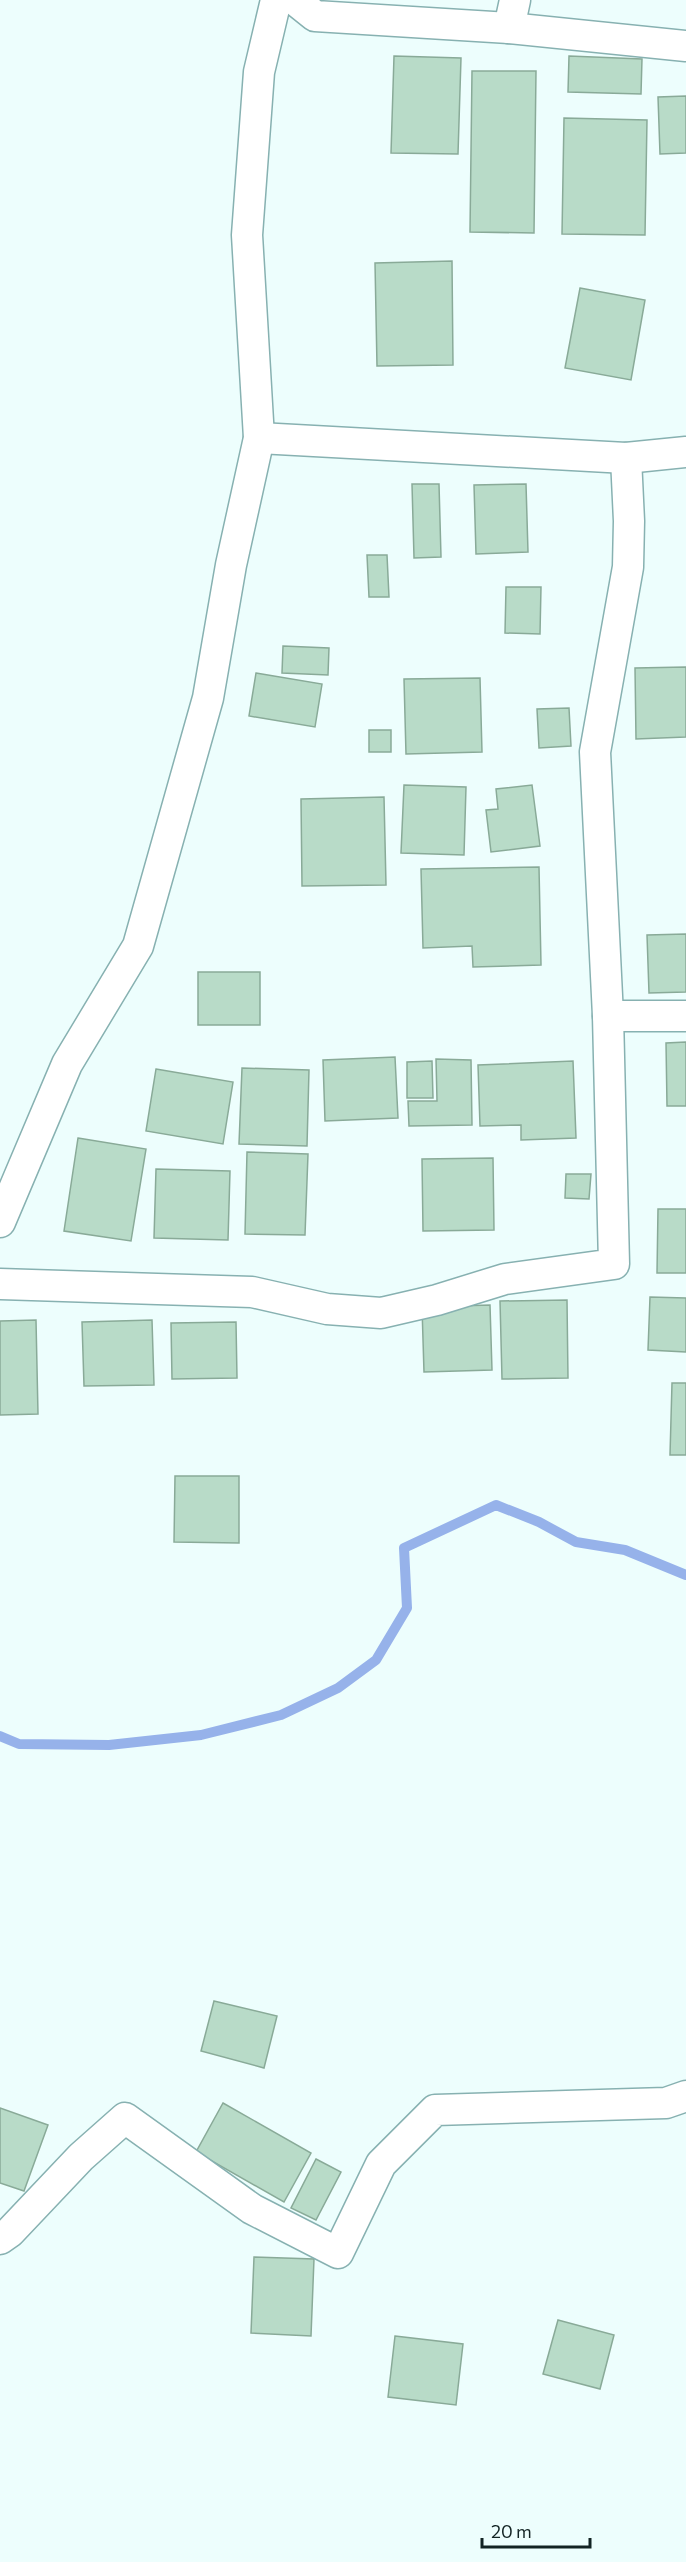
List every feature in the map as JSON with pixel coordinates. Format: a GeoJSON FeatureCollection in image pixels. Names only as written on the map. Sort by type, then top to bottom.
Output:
{"type":"FeatureCollection","features":[{"type":"Feature","properties":{"kind":"street"},"geometry":{"type":"LineString","coordinates":[[0,1222],[67,1064],[138,946],[208,699],[231,565],[260,438],[247,235],[260,72],[276,0]]}},
{"type":"Feature","properties":{"kind":"street"},"geometry":{"type":"LineString","coordinates":[[295,0],[315,16],[512,14],[686,46]]}},
{"type":"Feature","properties":{"kind":"street"},"geometry":{"type":"LineString","coordinates":[[260,438],[626,458],[686,452]]}},
{"type":"Feature","properties":{"kind":"street"},"geometry":{"type":"LineString","coordinates":[[0,1284],[252,1292],[327,1309],[381,1313],[437,1300],[505,1279],[614,1264],[608,1016],[595,752],[628,567],[629,521],[626,458]]}},
{"type":"Feature","properties":{"kind":"street"},"geometry":{"type":"LineString","coordinates":[[608,1016],[686,1016]]}},
{"type":"Feature","properties":{"kind":"street"},"geometry":{"type":"LineString","coordinates":[[0,2239],[10,2232],[81,2157],[125,2118],[252,2209],[338,2253],[381,2164],[435,2110],[666,2103],[686,2096]]}},
{"type":"Feature","properties":{"kind":"building"},"geometry":{"type":"Polygon","coordinates":[[[394,56],[461,58],[458,154],[391,153],[394,56]]]}},
{"type":"Feature","properties":{"kind":"building"},"geometry":{"type":"Polygon","coordinates":[[[569,56],[642,59],[641,94],[568,92],[569,56]]]}},
{"type":"Feature","properties":{"kind":"building"},"geometry":{"type":"Polygon","coordinates":[[[472,71],[536,71],[534,233],[470,232],[472,71]]]}},
{"type":"Feature","properties":{"kind":"building"},"geometry":{"type":"Polygon","coordinates":[[[686,96],[686,153],[660,154],[658,97],[686,96]]]}},
{"type":"Feature","properties":{"kind":"building"},"geometry":{"type":"Polygon","coordinates":[[[564,118],[647,120],[645,235],[562,234],[564,118]]]}},
{"type":"Feature","properties":{"kind":"building"},"geometry":{"type":"Polygon","coordinates":[[[452,261],[453,365],[377,366],[375,263],[452,261]]]}},
{"type":"Feature","properties":{"kind":"building"},"geometry":{"type":"Polygon","coordinates":[[[580,288],[645,300],[631,380],[565,368],[580,288]]]}},
{"type":"Feature","properties":{"kind":"building"},"geometry":{"type":"Polygon","coordinates":[[[412,484],[439,484],[441,557],[414,558],[412,484]]]}},
{"type":"Feature","properties":{"kind":"building"},"geometry":{"type":"Polygon","coordinates":[[[526,484],[528,552],[476,554],[474,485],[526,484]]]}},
{"type":"Feature","properties":{"kind":"building"},"geometry":{"type":"Polygon","coordinates":[[[367,555],[387,555],[389,597],[369,597],[367,555]]]}},
{"type":"Feature","properties":{"kind":"building"},"geometry":{"type":"Polygon","coordinates":[[[506,587],[541,587],[540,634],[505,633],[506,587]]]}},
{"type":"Feature","properties":{"kind":"building"},"geometry":{"type":"Polygon","coordinates":[[[283,646],[329,648],[328,675],[282,673],[283,646]]]}},
{"type":"Feature","properties":{"kind":"building"},"geometry":{"type":"Polygon","coordinates":[[[686,667],[686,737],[636,739],[635,668],[686,667]]]}},
{"type":"Feature","properties":{"kind":"building"},"geometry":{"type":"Polygon","coordinates":[[[256,673],[322,684],[315,727],[249,716],[256,673]]]}},
{"type":"Feature","properties":{"kind":"building"},"geometry":{"type":"Polygon","coordinates":[[[480,678],[482,752],[406,754],[404,679],[480,678]]]}},
{"type":"Feature","properties":{"kind":"building"},"geometry":{"type":"Polygon","coordinates":[[[569,708],[571,746],[539,748],[537,709],[569,708]]]}},
{"type":"Feature","properties":{"kind":"building"},"geometry":{"type":"Polygon","coordinates":[[[369,730],[391,730],[391,752],[369,752],[369,730]]]}},
{"type":"Feature","properties":{"kind":"building"},"geometry":{"type":"Polygon","coordinates":[[[404,785],[466,787],[464,855],[401,853],[404,785]]]}},
{"type":"Feature","properties":{"kind":"building"},"geometry":{"type":"Polygon","coordinates":[[[532,785],[540,846],[491,852],[486,810],[498,809],[496,789],[532,785]]]}},
{"type":"Feature","properties":{"kind":"building"},"geometry":{"type":"Polygon","coordinates":[[[384,797],[386,885],[302,886],[301,799],[384,797]]]}},
{"type":"Feature","properties":{"kind":"building"},"geometry":{"type":"Polygon","coordinates":[[[539,867],[541,965],[473,967],[472,946],[423,948],[421,869],[539,867]]]}},
{"type":"Feature","properties":{"kind":"building"},"geometry":{"type":"Polygon","coordinates":[[[686,934],[686,992],[649,993],[647,935],[686,934]]]}},
{"type":"Feature","properties":{"kind":"building"},"geometry":{"type":"Polygon","coordinates":[[[198,972],[260,972],[260,1025],[198,1025],[198,972]]]}},
{"type":"Feature","properties":{"kind":"building"},"geometry":{"type":"Polygon","coordinates":[[[686,1042],[686,1106],[667,1106],[666,1043],[686,1042]]]}},
{"type":"Feature","properties":{"kind":"building"},"geometry":{"type":"Polygon","coordinates":[[[395,1057],[398,1118],[325,1121],[323,1060],[395,1057]]]}},
{"type":"Feature","properties":{"kind":"building"},"geometry":{"type":"Polygon","coordinates":[[[436,1059],[471,1060],[472,1125],[409,1126],[408,1101],[437,1101],[436,1059]]]}},
{"type":"Feature","properties":{"kind":"building"},"geometry":{"type":"Polygon","coordinates":[[[432,1061],[433,1098],[407,1098],[407,1062],[432,1061]]]}},
{"type":"Feature","properties":{"kind":"building"},"geometry":{"type":"Polygon","coordinates":[[[573,1061],[576,1138],[521,1140],[521,1125],[480,1126],[478,1065],[573,1061]]]}},
{"type":"Feature","properties":{"kind":"building"},"geometry":{"type":"Polygon","coordinates":[[[242,1068],[309,1070],[307,1146],[239,1144],[242,1068]]]}},
{"type":"Feature","properties":{"kind":"building"},"geometry":{"type":"Polygon","coordinates":[[[156,1069],[233,1082],[223,1144],[146,1131],[156,1069]]]}},
{"type":"Feature","properties":{"kind":"building"},"geometry":{"type":"Polygon","coordinates":[[[78,1138],[146,1149],[131,1241],[64,1231],[78,1138]]]}},
{"type":"Feature","properties":{"kind":"building"},"geometry":{"type":"Polygon","coordinates":[[[247,1152],[308,1154],[305,1235],[245,1234],[247,1152]]]}},
{"type":"Feature","properties":{"kind":"building"},"geometry":{"type":"Polygon","coordinates":[[[493,1158],[494,1230],[423,1231],[422,1159],[493,1158]]]}},
{"type":"Feature","properties":{"kind":"building"},"geometry":{"type":"Polygon","coordinates":[[[156,1169],[230,1171],[228,1240],[154,1238],[156,1169]]]}},
{"type":"Feature","properties":{"kind":"building"},"geometry":{"type":"Polygon","coordinates":[[[566,1174],[591,1174],[589,1199],[565,1198],[566,1174]]]}},
{"type":"Feature","properties":{"kind":"building"},"geometry":{"type":"Polygon","coordinates":[[[658,1209],[686,1209],[686,1273],[657,1273],[658,1209]]]}},
{"type":"Feature","properties":{"kind":"building"},"geometry":{"type":"Polygon","coordinates":[[[650,1297],[686,1298],[686,1352],[648,1350],[650,1297]]]}},
{"type":"Feature","properties":{"kind":"building"},"geometry":{"type":"Polygon","coordinates":[[[567,1300],[568,1378],[502,1379],[500,1301],[567,1300]]]}},
{"type":"Feature","properties":{"kind":"building"},"geometry":{"type":"Polygon","coordinates":[[[490,1305],[492,1370],[424,1372],[422,1307],[490,1305]]]}},
{"type":"Feature","properties":{"kind":"building"},"geometry":{"type":"Polygon","coordinates":[[[36,1320],[38,1414],[0,1415],[0,1321],[36,1320]]]}},
{"type":"Feature","properties":{"kind":"building"},"geometry":{"type":"Polygon","coordinates":[[[152,1320],[154,1385],[84,1386],[82,1322],[152,1320]]]}},
{"type":"Feature","properties":{"kind":"building"},"geometry":{"type":"Polygon","coordinates":[[[236,1322],[237,1378],[172,1379],[171,1323],[236,1322]]]}},
{"type":"Feature","properties":{"kind":"building"},"geometry":{"type":"Polygon","coordinates":[[[672,1383],[686,1383],[686,1455],[670,1455],[672,1383]]]}},
{"type":"Feature","properties":{"kind":"building"},"geometry":{"type":"Polygon","coordinates":[[[175,1476],[239,1476],[239,1543],[174,1542],[175,1476]]]}},
{"type":"Feature","properties":{"kind":"building"},"geometry":{"type":"Polygon","coordinates":[[[214,2001],[277,2016],[264,2068],[201,2051],[214,2001]]]}},
{"type":"Feature","properties":{"kind":"building"},"geometry":{"type":"Polygon","coordinates":[[[223,2103],[311,2153],[284,2202],[196,2152],[223,2103]]]}},
{"type":"Feature","properties":{"kind":"building"},"geometry":{"type":"Polygon","coordinates":[[[0,2108],[48,2125],[24,2191],[0,2183],[0,2108]]]}},
{"type":"Feature","properties":{"kind":"building"},"geometry":{"type":"Polygon","coordinates":[[[316,2159],[341,2172],[316,2220],[291,2208],[316,2159]]]}},
{"type":"Feature","properties":{"kind":"building"},"geometry":{"type":"Polygon","coordinates":[[[254,2257],[314,2259],[311,2336],[251,2333],[254,2257]]]}},
{"type":"Feature","properties":{"kind":"building"},"geometry":{"type":"Polygon","coordinates":[[[558,2320],[614,2335],[600,2389],[543,2374],[558,2320]]]}},
{"type":"Feature","properties":{"kind":"building"},"geometry":{"type":"Polygon","coordinates":[[[395,2336],[463,2344],[456,2405],[388,2397],[395,2336]]]}},
{"type":"Feature","properties":{"kind":"waterway"},"geometry":{"type":"LineString","coordinates":[[0,1736],[19,1744],[109,1745],[201,1735],[281,1715],[338,1688],[376,1660],[407,1608],[404,1548],[496,1505],[539,1522],[576,1542],[625,1550],[686,1575]]}}]}
